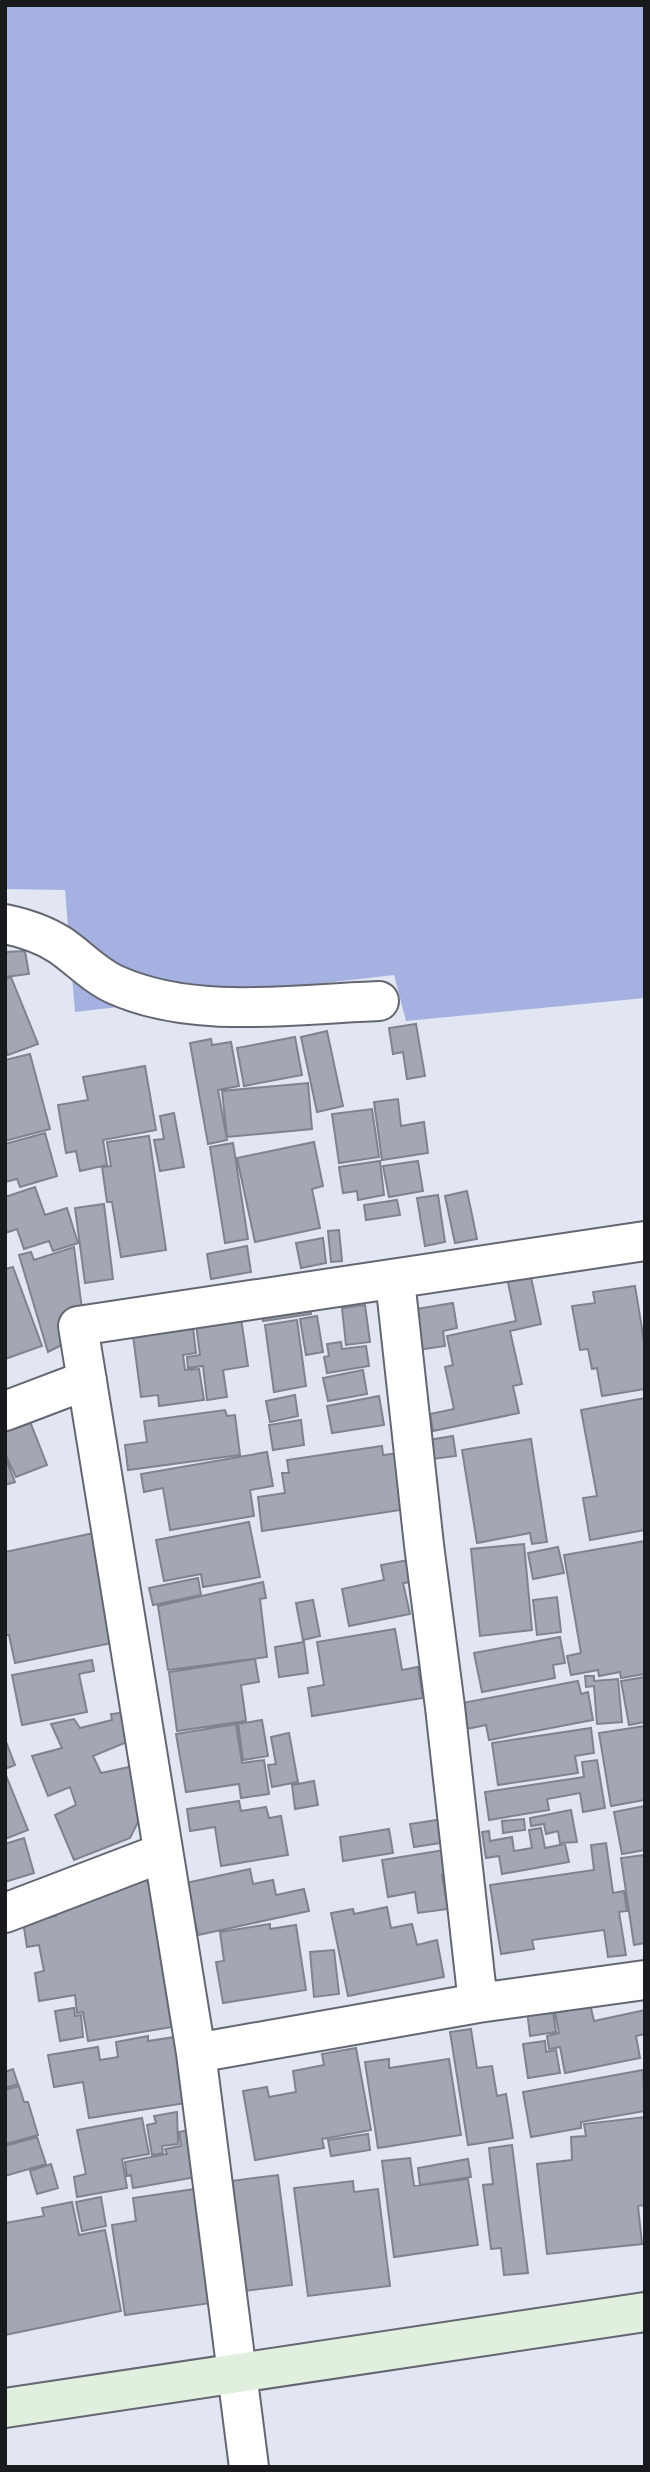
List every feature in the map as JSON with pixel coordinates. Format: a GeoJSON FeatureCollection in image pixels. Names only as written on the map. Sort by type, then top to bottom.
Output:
{"type":"FeatureCollection","features":[{"type":"Feature","properties":{"kind":"street"},"geometry":{"type":"LineString","coordinates":[[5,923],[27,929],[58,944],[113,984],[153,999],[227,1007],[380,1001]]}},
{"type":"Feature","properties":{"kind":"street"},"geometry":{"type":"LineString","coordinates":[[249,2467],[196,2053],[78,1326],[645,1241]]}},
{"type":"Feature","properties":{"kind":"street"},"geometry":{"type":"LineString","coordinates":[[395,1280],[478,2003]]}},
{"type":"Feature","properties":{"kind":"street"},"geometry":{"type":"LineString","coordinates":[[5,1411],[87,1380]]}},
{"type":"Feature","properties":{"kind":"street"},"geometry":{"type":"LineString","coordinates":[[5,1913],[162,1853]]}},
{"type":"Feature","properties":{"kind":"street"},"geometry":{"type":"LineString","coordinates":[[196,2053],[478,2003],[645,1980]]}},
{"type":"Feature","properties":{"kind":"street"},"geometry":{"type":"LineString","coordinates":[[5,2408],[645,2312]]}},
{"type":"Feature","properties":{"kind":"shaded area"},"geometry":{"type":"Polygon","coordinates":[[[5,5],[645,5],[645,998],[406,1021],[394,975],[75,1012],[65,890],[5,889],[5,5]]]}},
{"type":"Feature","properties":{"kind":"building"},"geometry":{"type":"Polygon","coordinates":[[[25,951],[29,974],[5,977],[5,952],[25,951]]]}},
{"type":"Feature","properties":{"kind":"building"},"geometry":{"type":"Polygon","coordinates":[[[11,977],[38,1044],[8,1055],[5,1048],[5,979],[11,977]]]}},
{"type":"Feature","properties":{"kind":"building"},"geometry":{"type":"Polygon","coordinates":[[[416,1024],[425,1076],[407,1079],[403,1052],[393,1054],[389,1028],[416,1024]]]}},
{"type":"Feature","properties":{"kind":"building"},"geometry":{"type":"Polygon","coordinates":[[[327,1031],[343,1106],[317,1112],[301,1037],[327,1031]]]}},
{"type":"Feature","properties":{"kind":"building"},"geometry":{"type":"Polygon","coordinates":[[[295,1037],[302,1075],[244,1086],[237,1048],[295,1037]]]}},
{"type":"Feature","properties":{"kind":"building"},"geometry":{"type":"Polygon","coordinates":[[[211,1039],[212,1045],[231,1042],[239,1086],[218,1090],[227,1140],[208,1144],[190,1043],[211,1039]]]}},
{"type":"Feature","properties":{"kind":"building"},"geometry":{"type":"Polygon","coordinates":[[[30,1054],[50,1129],[5,1141],[5,1060],[30,1054]]]}},
{"type":"Feature","properties":{"kind":"building"},"geometry":{"type":"Polygon","coordinates":[[[145,1066],[156,1130],[103,1140],[107,1165],[80,1171],[76,1151],[66,1153],[58,1105],[88,1100],[83,1077],[145,1066]]]}},
{"type":"Feature","properties":{"kind":"building"},"geometry":{"type":"Polygon","coordinates":[[[308,1083],[312,1129],[227,1137],[222,1091],[308,1083]]]}},
{"type":"Feature","properties":{"kind":"building"},"geometry":{"type":"Polygon","coordinates":[[[398,1099],[401,1126],[424,1122],[428,1153],[382,1160],[374,1102],[398,1099]]]}},
{"type":"Feature","properties":{"kind":"building"},"geometry":{"type":"Polygon","coordinates":[[[372,1109],[379,1157],[339,1163],[332,1114],[372,1109]]]}},
{"type":"Feature","properties":{"kind":"building"},"geometry":{"type":"Polygon","coordinates":[[[174,1113],[184,1167],[160,1171],[154,1140],[164,1139],[160,1116],[174,1113]]]}},
{"type":"Feature","properties":{"kind":"building"},"geometry":{"type":"Polygon","coordinates":[[[45,1133],[57,1176],[20,1187],[17,1179],[5,1182],[5,1144],[45,1133]]]}},
{"type":"Feature","properties":{"kind":"building"},"geometry":{"type":"Polygon","coordinates":[[[149,1136],[166,1250],[121,1257],[112,1202],[107,1202],[102,1167],[111,1166],[107,1142],[149,1136]]]}},
{"type":"Feature","properties":{"kind":"building"},"geometry":{"type":"Polygon","coordinates":[[[314,1142],[323,1186],[312,1189],[320,1228],[255,1242],[237,1158],[314,1142]]]}},
{"type":"Feature","properties":{"kind":"building"},"geometry":{"type":"Polygon","coordinates":[[[233,1143],[248,1239],[225,1243],[210,1147],[233,1143]]]}},
{"type":"Feature","properties":{"kind":"building"},"geometry":{"type":"Polygon","coordinates":[[[380,1161],[384,1195],[358,1200],[357,1191],[343,1193],[339,1167],[380,1161]]]}},
{"type":"Feature","properties":{"kind":"building"},"geometry":{"type":"Polygon","coordinates":[[[418,1161],[423,1191],[389,1197],[383,1166],[418,1161]]]}},
{"type":"Feature","properties":{"kind":"building"},"geometry":{"type":"Polygon","coordinates":[[[35,1187],[45,1215],[67,1208],[78,1243],[53,1251],[49,1241],[24,1249],[17,1229],[5,1233],[5,1197],[35,1187]]]}},
{"type":"Feature","properties":{"kind":"building"},"geometry":{"type":"Polygon","coordinates":[[[467,1191],[477,1239],[455,1243],[445,1196],[467,1191]]]}},
{"type":"Feature","properties":{"kind":"building"},"geometry":{"type":"Polygon","coordinates":[[[438,1195],[445,1242],[425,1246],[417,1198],[438,1195]]]}},
{"type":"Feature","properties":{"kind":"building"},"geometry":{"type":"Polygon","coordinates":[[[397,1200],[400,1215],[366,1220],[364,1205],[397,1200]]]}},
{"type":"Feature","properties":{"kind":"building"},"geometry":{"type":"Polygon","coordinates":[[[104,1204],[113,1279],[85,1283],[75,1208],[104,1204]]]}},
{"type":"Feature","properties":{"kind":"building"},"geometry":{"type":"Polygon","coordinates":[[[339,1230],[342,1261],[331,1262],[328,1231],[339,1230]]]}},
{"type":"Feature","properties":{"kind":"building"},"geometry":{"type":"Polygon","coordinates":[[[323,1238],[326,1263],[301,1268],[296,1243],[323,1238]]]}},
{"type":"Feature","properties":{"kind":"building"},"geometry":{"type":"Polygon","coordinates":[[[247,1246],[251,1272],[211,1279],[207,1254],[247,1246]]]}},
{"type":"Feature","properties":{"kind":"building"},"geometry":{"type":"Polygon","coordinates":[[[74,1247],[85,1333],[48,1352],[19,1255],[31,1252],[34,1260],[74,1247]]]}},
{"type":"Feature","properties":{"kind":"building"},"geometry":{"type":"Polygon","coordinates":[[[13,1267],[42,1346],[5,1359],[5,1269],[13,1267]]]}},
{"type":"Feature","properties":{"kind":"building"},"geometry":{"type":"Polygon","coordinates":[[[529,1268],[541,1324],[510,1331],[522,1384],[513,1386],[519,1413],[433,1431],[430,1414],[454,1409],[445,1367],[453,1365],[447,1336],[516,1321],[506,1273],[529,1268]]]}},
{"type":"Feature","properties":{"kind":"building"},"geometry":{"type":"Polygon","coordinates":[[[635,1286],[645,1347],[645,1389],[602,1396],[597,1368],[592,1369],[588,1349],[580,1350],[572,1306],[595,1303],[593,1292],[635,1286]]]}},
{"type":"Feature","properties":{"kind":"building"},"geometry":{"type":"Polygon","coordinates":[[[309,1297],[311,1314],[263,1321],[261,1304],[309,1297]]]}},
{"type":"Feature","properties":{"kind":"building"},"geometry":{"type":"Polygon","coordinates":[[[453,1303],[457,1328],[443,1331],[445,1346],[410,1351],[404,1311],[453,1303]]]}},
{"type":"Feature","properties":{"kind":"building"},"geometry":{"type":"Polygon","coordinates":[[[365,1305],[370,1342],[346,1345],[342,1308],[365,1305]]]}},
{"type":"Feature","properties":{"kind":"building"},"geometry":{"type":"Polygon","coordinates":[[[317,1316],[323,1352],[306,1355],[300,1319],[317,1316]]]}},
{"type":"Feature","properties":{"kind":"building"},"geometry":{"type":"Polygon","coordinates":[[[241,1318],[248,1366],[223,1370],[227,1397],[207,1400],[203,1366],[188,1368],[187,1357],[200,1355],[196,1324],[241,1318]]]}},
{"type":"Feature","properties":{"kind":"building"},"geometry":{"type":"Polygon","coordinates":[[[297,1320],[306,1386],[274,1392],[265,1325],[297,1320]]]}},
{"type":"Feature","properties":{"kind":"building"},"geometry":{"type":"Polygon","coordinates":[[[193,1328],[196,1353],[183,1355],[185,1370],[199,1369],[204,1400],[159,1406],[158,1395],[141,1397],[133,1336],[193,1328]]]}},
{"type":"Feature","properties":{"kind":"building"},"geometry":{"type":"Polygon","coordinates":[[[341,1342],[342,1349],[366,1346],[369,1366],[327,1373],[324,1357],[329,1356],[327,1344],[341,1342]]]}},
{"type":"Feature","properties":{"kind":"building"},"geometry":{"type":"Polygon","coordinates":[[[363,1370],[367,1394],[328,1401],[323,1378],[363,1370]]]}},
{"type":"Feature","properties":{"kind":"building"},"geometry":{"type":"Polygon","coordinates":[[[295,1395],[298,1416],[270,1422],[266,1401],[295,1395]]]}},
{"type":"Feature","properties":{"kind":"building"},"geometry":{"type":"Polygon","coordinates":[[[379,1396],[384,1425],[332,1433],[327,1406],[379,1396]]]}},
{"type":"Feature","properties":{"kind":"building"},"geometry":{"type":"Polygon","coordinates":[[[645,1398],[645,1530],[590,1540],[583,1498],[597,1496],[581,1410],[645,1398]]]}},
{"type":"Feature","properties":{"kind":"building"},"geometry":{"type":"Polygon","coordinates":[[[225,1410],[227,1416],[235,1415],[240,1455],[128,1470],[125,1445],[147,1442],[144,1421],[225,1410]]]}},
{"type":"Feature","properties":{"kind":"building"},"geometry":{"type":"Polygon","coordinates":[[[29,1419],[47,1465],[16,1477],[5,1454],[5,1428],[29,1419]]]}},
{"type":"Feature","properties":{"kind":"building"},"geometry":{"type":"Polygon","coordinates":[[[301,1420],[304,1445],[273,1450],[269,1425],[301,1420]]]}},
{"type":"Feature","properties":{"kind":"building"},"geometry":{"type":"Polygon","coordinates":[[[453,1436],[456,1456],[425,1460],[422,1441],[453,1436]]]}},
{"type":"Feature","properties":{"kind":"building"},"geometry":{"type":"Polygon","coordinates":[[[531,1439],[547,1542],[532,1544],[530,1533],[477,1543],[462,1450],[531,1439]]]}},
{"type":"Feature","properties":{"kind":"building"},"geometry":{"type":"Polygon","coordinates":[[[382,1446],[383,1455],[398,1453],[407,1509],[262,1531],[258,1497],[285,1493],[282,1473],[289,1473],[287,1460],[382,1446]]]}},
{"type":"Feature","properties":{"kind":"building"},"geometry":{"type":"Polygon","coordinates":[[[267,1452],[273,1486],[250,1490],[254,1516],[170,1530],[163,1488],[144,1492],[141,1474],[267,1452]]]}},
{"type":"Feature","properties":{"kind":"building"},"geometry":{"type":"Polygon","coordinates":[[[5,1457],[15,1482],[5,1485],[5,1457]]]}},
{"type":"Feature","properties":{"kind":"building"},"geometry":{"type":"Polygon","coordinates":[[[249,1522],[260,1577],[203,1587],[201,1574],[164,1581],[156,1540],[249,1522]]]}},
{"type":"Feature","properties":{"kind":"building"},"geometry":{"type":"Polygon","coordinates":[[[103,1531],[126,1640],[15,1663],[9,1635],[5,1635],[5,1552],[103,1531]]]}},
{"type":"Feature","properties":{"kind":"building"},"geometry":{"type":"Polygon","coordinates":[[[645,1541],[645,1674],[621,1678],[620,1672],[599,1676],[598,1670],[571,1675],[567,1656],[581,1653],[564,1555],[645,1541]]]}},
{"type":"Feature","properties":{"kind":"building"},"geometry":{"type":"Polygon","coordinates":[[[524,1544],[532,1630],[480,1636],[471,1549],[524,1544]]]}},
{"type":"Feature","properties":{"kind":"building"},"geometry":{"type":"Polygon","coordinates":[[[558,1547],[564,1573],[533,1579],[528,1553],[558,1547]]]}},
{"type":"Feature","properties":{"kind":"building"},"geometry":{"type":"Polygon","coordinates":[[[409,1560],[413,1582],[403,1583],[410,1614],[349,1626],[342,1589],[384,1580],[381,1565],[409,1560]]]}},
{"type":"Feature","properties":{"kind":"building"},"geometry":{"type":"Polygon","coordinates":[[[198,1578],[201,1595],[153,1605],[149,1588],[198,1578]]]}},
{"type":"Feature","properties":{"kind":"building"},"geometry":{"type":"Polygon","coordinates":[[[263,1582],[266,1598],[260,1599],[267,1657],[168,1670],[158,1606],[263,1582]]]}},
{"type":"Feature","properties":{"kind":"building"},"geometry":{"type":"Polygon","coordinates":[[[557,1597],[561,1632],[537,1635],[533,1600],[557,1597]]]}},
{"type":"Feature","properties":{"kind":"building"},"geometry":{"type":"Polygon","coordinates":[[[313,1600],[320,1636],[303,1640],[296,1603],[313,1600]]]}},
{"type":"Feature","properties":{"kind":"building"},"geometry":{"type":"Polygon","coordinates":[[[395,1629],[402,1670],[418,1667],[423,1698],[312,1716],[308,1688],[324,1685],[317,1642],[395,1629]]]}},
{"type":"Feature","properties":{"kind":"building"},"geometry":{"type":"Polygon","coordinates":[[[560,1637],[565,1663],[553,1665],[555,1678],[482,1692],[474,1653],[560,1637]]]}},
{"type":"Feature","properties":{"kind":"building"},"geometry":{"type":"Polygon","coordinates":[[[304,1642],[308,1673],[279,1677],[275,1647],[304,1642]]]}},
{"type":"Feature","properties":{"kind":"building"},"geometry":{"type":"Polygon","coordinates":[[[255,1659],[259,1682],[241,1685],[246,1721],[177,1731],[169,1672],[255,1659]]]}},
{"type":"Feature","properties":{"kind":"building"},"geometry":{"type":"Polygon","coordinates":[[[92,1660],[94,1671],[79,1674],[87,1712],[22,1725],[12,1675],[92,1660]]]}},
{"type":"Feature","properties":{"kind":"building"},"geometry":{"type":"Polygon","coordinates":[[[585,1676],[594,1676],[594,1681],[618,1679],[622,1722],[597,1724],[594,1686],[586,1687],[585,1676]]]}},
{"type":"Feature","properties":{"kind":"building"},"geometry":{"type":"Polygon","coordinates":[[[645,1677],[645,1722],[629,1725],[621,1681],[645,1677]]]}},
{"type":"Feature","properties":{"kind":"building"},"geometry":{"type":"Polygon","coordinates":[[[578,1681],[581,1694],[588,1692],[593,1720],[489,1740],[486,1725],[462,1730],[457,1704],[578,1681]]]}},
{"type":"Feature","properties":{"kind":"building"},"geometry":{"type":"Polygon","coordinates":[[[126,1712],[132,1740],[93,1756],[101,1773],[134,1766],[140,1818],[130,1838],[74,1860],[55,1815],[76,1805],[70,1787],[48,1796],[32,1756],[62,1748],[51,1724],[74,1719],[80,1728],[112,1720],[111,1714],[126,1712]]]}},
{"type":"Feature","properties":{"kind":"building"},"geometry":{"type":"Polygon","coordinates":[[[262,1720],[268,1756],[243,1760],[238,1724],[262,1720]]]}},
{"type":"Feature","properties":{"kind":"building"},"geometry":{"type":"Polygon","coordinates":[[[236,1724],[242,1763],[264,1760],[269,1794],[241,1798],[239,1784],[186,1792],[176,1734],[236,1724]]]}},
{"type":"Feature","properties":{"kind":"building"},"geometry":{"type":"Polygon","coordinates":[[[645,1726],[645,1800],[611,1806],[599,1733],[645,1726]]]}},
{"type":"Feature","properties":{"kind":"building"},"geometry":{"type":"Polygon","coordinates":[[[591,1728],[594,1753],[575,1756],[578,1773],[498,1785],[492,1743],[591,1728]]]}},
{"type":"Feature","properties":{"kind":"building"},"geometry":{"type":"Polygon","coordinates":[[[289,1733],[298,1782],[272,1787],[268,1765],[276,1764],[271,1737],[289,1733]]]}},
{"type":"Feature","properties":{"kind":"building"},"geometry":{"type":"Polygon","coordinates":[[[5,1739],[15,1765],[5,1769],[5,1739]]]}},
{"type":"Feature","properties":{"kind":"building"},"geometry":{"type":"Polygon","coordinates":[[[597,1760],[605,1808],[583,1812],[580,1793],[547,1799],[549,1810],[489,1820],[485,1792],[584,1777],[582,1762],[597,1760]]]}},
{"type":"Feature","properties":{"kind":"building"},"geometry":{"type":"Polygon","coordinates":[[[5,1773],[28,1830],[5,1839],[5,1773]]]}},
{"type":"Feature","properties":{"kind":"building"},"geometry":{"type":"Polygon","coordinates":[[[314,1781],[318,1805],[295,1809],[292,1785],[314,1781]]]}},
{"type":"Feature","properties":{"kind":"building"},"geometry":{"type":"Polygon","coordinates":[[[239,1801],[241,1811],[266,1807],[269,1818],[281,1816],[288,1855],[221,1866],[215,1827],[190,1831],[187,1809],[239,1801]]]}},
{"type":"Feature","properties":{"kind":"building"},"geometry":{"type":"Polygon","coordinates":[[[645,1806],[645,1850],[622,1854],[614,1812],[645,1806]]]}},
{"type":"Feature","properties":{"kind":"building"},"geometry":{"type":"Polygon","coordinates":[[[571,1810],[577,1842],[560,1843],[558,1831],[546,1834],[544,1824],[531,1826],[530,1818],[571,1810]]]}},
{"type":"Feature","properties":{"kind":"building"},"geometry":{"type":"Polygon","coordinates":[[[450,1818],[454,1841],[414,1847],[410,1824],[450,1818]]]}},
{"type":"Feature","properties":{"kind":"building"},"geometry":{"type":"Polygon","coordinates":[[[524,1819],[525,1830],[503,1833],[502,1821],[524,1819]]]}},
{"type":"Feature","properties":{"kind":"building"},"geometry":{"type":"Polygon","coordinates":[[[541,1828],[545,1848],[565,1844],[569,1862],[502,1874],[499,1856],[486,1858],[482,1832],[489,1831],[490,1841],[512,1837],[514,1851],[532,1848],[529,1830],[541,1828]]]}},
{"type":"Feature","properties":{"kind":"building"},"geometry":{"type":"Polygon","coordinates":[[[389,1829],[393,1853],[343,1861],[340,1837],[389,1829]]]}},
{"type":"Feature","properties":{"kind":"building"},"geometry":{"type":"Polygon","coordinates":[[[24,1838],[34,1873],[5,1882],[5,1844],[24,1838]]]}},
{"type":"Feature","properties":{"kind":"building"},"geometry":{"type":"Polygon","coordinates":[[[606,1843],[613,1893],[624,1891],[627,1911],[619,1912],[626,1955],[608,1957],[604,1930],[532,1940],[534,1949],[501,1954],[490,1885],[594,1870],[591,1845],[606,1843]]]}},
{"type":"Feature","properties":{"kind":"building"},"geometry":{"type":"Polygon","coordinates":[[[451,1849],[454,1873],[442,1875],[448,1909],[418,1913],[415,1892],[388,1897],[382,1860],[451,1849]]]}},
{"type":"Feature","properties":{"kind":"building"},"geometry":{"type":"Polygon","coordinates":[[[645,1855],[645,1943],[634,1945],[621,1858],[645,1855]]]}},
{"type":"Feature","properties":{"kind":"building"},"geometry":{"type":"Polygon","coordinates":[[[250,1869],[253,1884],[273,1880],[276,1895],[304,1889],[309,1911],[198,1935],[186,1883],[250,1869]]]}},
{"type":"Feature","properties":{"kind":"building"},"geometry":{"type":"Polygon","coordinates":[[[160,1878],[184,2025],[88,2041],[83,2012],[77,2013],[75,1995],[39,2001],[35,1973],[44,1971],[39,1945],[27,1947],[23,1921],[56,1916],[54,1902],[118,1891],[117,1885],[160,1878]]]}},
{"type":"Feature","properties":{"kind":"building"},"geometry":{"type":"Polygon","coordinates":[[[387,1907],[391,1928],[412,1924],[417,1945],[437,1940],[444,1977],[348,1996],[331,1913],[353,1909],[354,1914],[387,1907]]]}},
{"type":"Feature","properties":{"kind":"building"},"geometry":{"type":"Polygon","coordinates":[[[270,1924],[270,1929],[296,1925],[306,1990],[223,2003],[216,1962],[224,1961],[220,1932],[270,1924]]]}},
{"type":"Feature","properties":{"kind":"building"},"geometry":{"type":"Polygon","coordinates":[[[334,1950],[339,1994],[314,1997],[310,1952],[334,1950]]]}},
{"type":"Feature","properties":{"kind":"building"},"geometry":{"type":"Polygon","coordinates":[[[551,1998],[556,2032],[530,2036],[526,2001],[551,1998]]]}},
{"type":"Feature","properties":{"kind":"building"},"geometry":{"type":"Polygon","coordinates":[[[553,2002],[590,2004],[594,2021],[645,2010],[645,2034],[636,2036],[640,2058],[565,2073],[560,2047],[549,2049],[547,2036],[559,2033],[553,2002]]]}},
{"type":"Feature","properties":{"kind":"building"},"geometry":{"type":"Polygon","coordinates":[[[74,2008],[75,2016],[81,2015],[83,2037],[60,2041],[55,2011],[74,2008]]]}},
{"type":"Feature","properties":{"kind":"building"},"geometry":{"type":"Polygon","coordinates":[[[471,2029],[477,2068],[492,2066],[497,2096],[506,2094],[513,2138],[468,2145],[450,2032],[471,2029]]]}},
{"type":"Feature","properties":{"kind":"building"},"geometry":{"type":"Polygon","coordinates":[[[148,2036],[148,2041],[175,2037],[186,2103],[89,2118],[83,2082],[54,2087],[48,2055],[98,2047],[100,2060],[118,2057],[116,2042],[148,2036]]]}},
{"type":"Feature","properties":{"kind":"building"},"geometry":{"type":"Polygon","coordinates":[[[545,2041],[546,2052],[556,2050],[560,2073],[528,2078],[523,2044],[545,2041]]]}},
{"type":"Feature","properties":{"kind":"building"},"geometry":{"type":"Polygon","coordinates":[[[356,2048],[371,2130],[322,2139],[324,2148],[255,2160],[243,2091],[267,2087],[269,2097],[296,2092],[293,2071],[324,2065],[322,2054],[356,2048]]]}},
{"type":"Feature","properties":{"kind":"building"},"geometry":{"type":"Polygon","coordinates":[[[389,2059],[389,2068],[449,2059],[461,2135],[378,2148],[365,2062],[389,2059]]]}},
{"type":"Feature","properties":{"kind":"building"},"geometry":{"type":"Polygon","coordinates":[[[13,2069],[18,2084],[5,2088],[5,2072],[13,2069]]]}},
{"type":"Feature","properties":{"kind":"building"},"geometry":{"type":"Polygon","coordinates":[[[643,2070],[645,2111],[581,2122],[581,2128],[531,2137],[523,2092],[643,2070]]]}},
{"type":"Feature","properties":{"kind":"building"},"geometry":{"type":"Polygon","coordinates":[[[19,2086],[24,2102],[28,2102],[38,2135],[6,2144],[5,2090],[19,2086]]]}},
{"type":"Feature","properties":{"kind":"building"},"geometry":{"type":"Polygon","coordinates":[[[177,2112],[178,2144],[162,2146],[163,2153],[152,2155],[147,2125],[156,2123],[154,2116],[177,2112]]]}},
{"type":"Feature","properties":{"kind":"building"},"geometry":{"type":"Polygon","coordinates":[[[645,2117],[645,2205],[638,2206],[642,2244],[547,2254],[537,2164],[572,2160],[571,2137],[586,2136],[584,2124],[645,2117]]]}},
{"type":"Feature","properties":{"kind":"building"},"geometry":{"type":"Polygon","coordinates":[[[142,2118],[149,2154],[122,2159],[127,2188],[77,2197],[74,2177],[86,2174],[77,2130],[142,2118]]]}},
{"type":"Feature","properties":{"kind":"building"},"geometry":{"type":"Polygon","coordinates":[[[193,2129],[202,2176],[133,2188],[131,2175],[127,2176],[125,2162],[167,2154],[165,2149],[181,2146],[179,2132],[193,2129]]]}},
{"type":"Feature","properties":{"kind":"building"},"geometry":{"type":"Polygon","coordinates":[[[368,2134],[370,2150],[331,2156],[328,2140],[368,2134]]]}},
{"type":"Feature","properties":{"kind":"building"},"geometry":{"type":"Polygon","coordinates":[[[37,2137],[46,2164],[5,2176],[5,2146],[37,2137]]]}},
{"type":"Feature","properties":{"kind":"building"},"geometry":{"type":"Polygon","coordinates":[[[512,2145],[528,2273],[504,2275],[501,2248],[491,2249],[483,2185],[493,2184],[489,2148],[512,2145]]]}},
{"type":"Feature","properties":{"kind":"building"},"geometry":{"type":"Polygon","coordinates":[[[410,2158],[414,2186],[468,2179],[478,2245],[394,2257],[382,2161],[410,2158]]]}},
{"type":"Feature","properties":{"kind":"building"},"geometry":{"type":"Polygon","coordinates":[[[468,2159],[471,2177],[420,2185],[418,2168],[468,2159]]]}},
{"type":"Feature","properties":{"kind":"building"},"geometry":{"type":"Polygon","coordinates":[[[51,2164],[58,2188],[37,2194],[30,2171],[51,2164]]]}},
{"type":"Feature","properties":{"kind":"building"},"geometry":{"type":"Polygon","coordinates":[[[278,2175],[292,2285],[245,2291],[231,2181],[278,2175]]]}},
{"type":"Feature","properties":{"kind":"building"},"geometry":{"type":"Polygon","coordinates":[[[353,2181],[354,2192],[378,2189],[390,2286],[308,2296],[294,2188],[353,2181]]]}},
{"type":"Feature","properties":{"kind":"building"},"geometry":{"type":"Polygon","coordinates":[[[195,2189],[211,2303],[125,2315],[112,2225],[136,2221],[133,2198],[195,2189]]]}},
{"type":"Feature","properties":{"kind":"building"},"geometry":{"type":"Polygon","coordinates":[[[101,2197],[106,2226],[82,2231],[76,2202],[101,2197]]]}},
{"type":"Feature","properties":{"kind":"building"},"geometry":{"type":"Polygon","coordinates":[[[72,2202],[79,2235],[105,2230],[121,2311],[5,2335],[5,2223],[44,2216],[42,2208],[72,2202]]]}}]}
